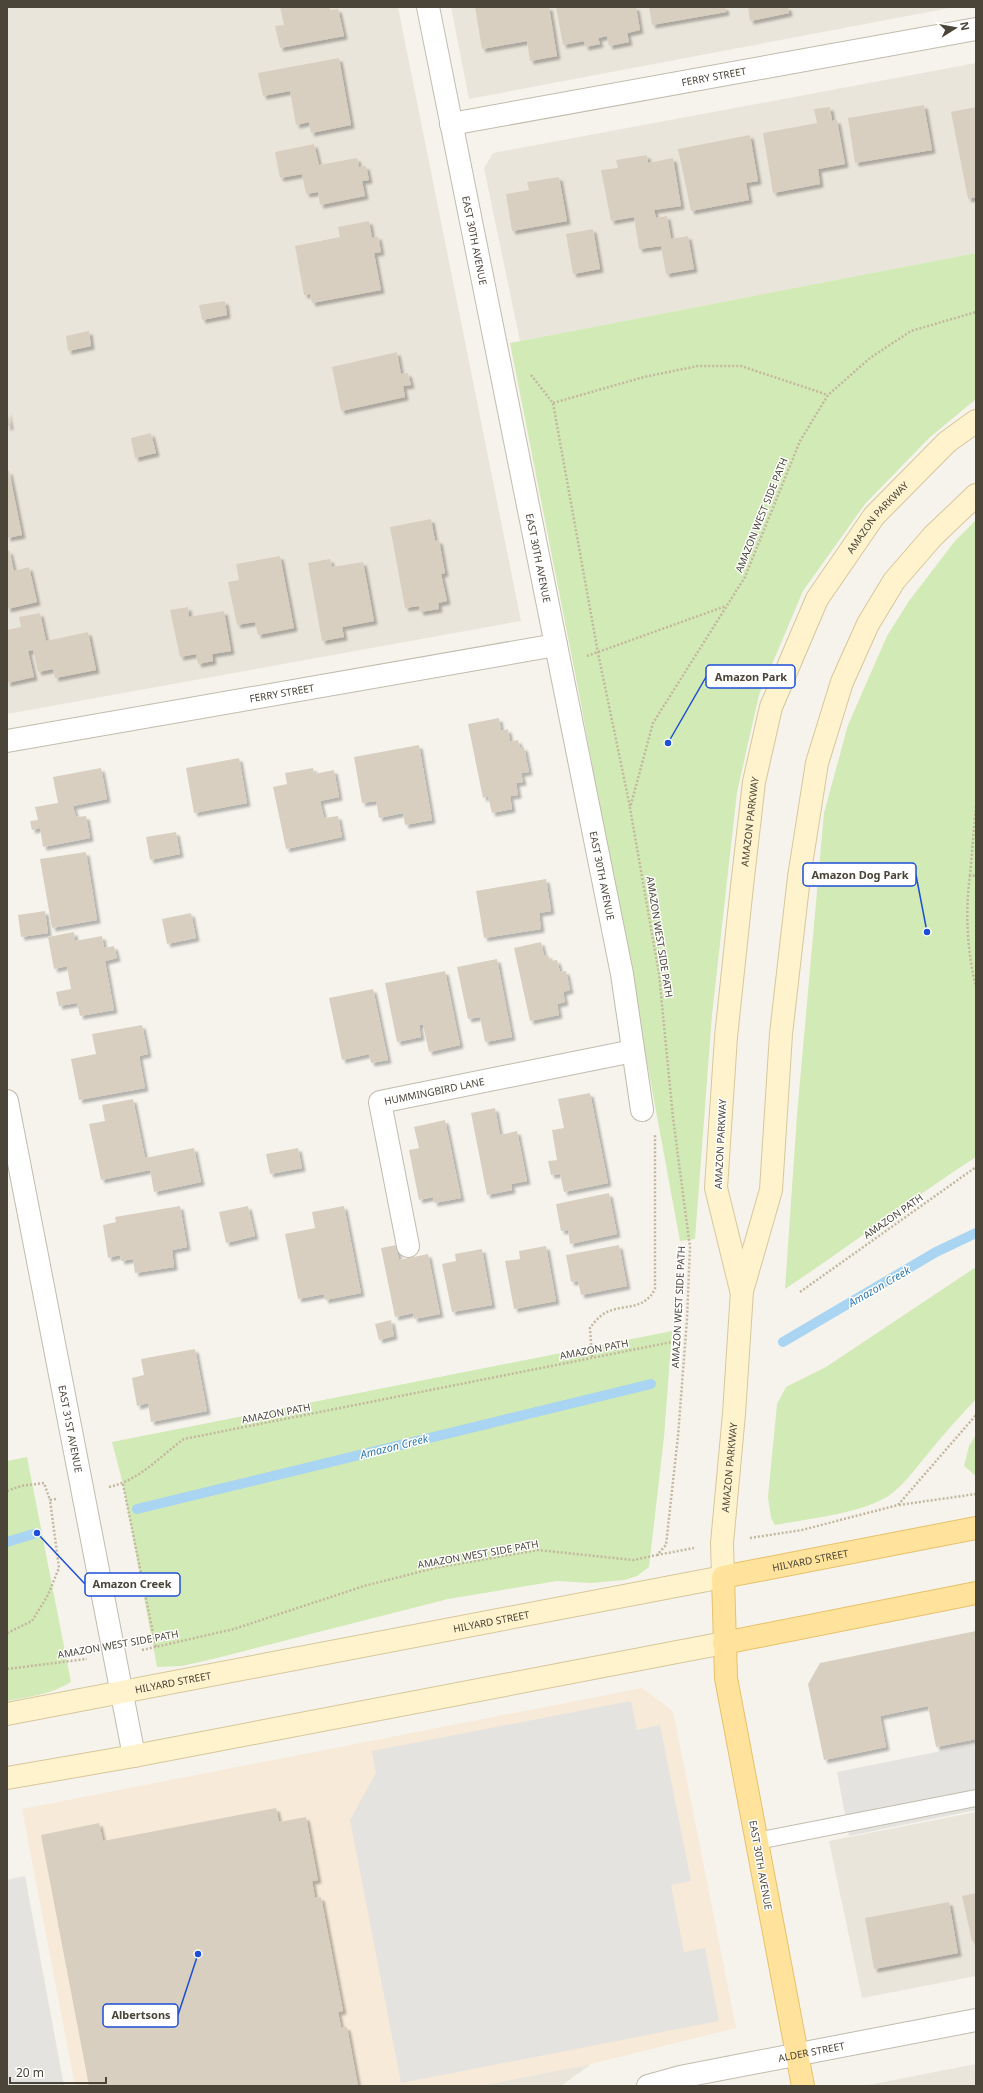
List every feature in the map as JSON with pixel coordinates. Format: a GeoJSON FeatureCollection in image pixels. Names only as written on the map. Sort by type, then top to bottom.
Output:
{"type":"FeatureCollection","features":[{"type":"Feature","properties":{"kind":"main road","name":"AMAZON PARKWAY"},"geometry":{"type":"LineString","coordinates":[[742,1291],[716,1188],[726,1037],[742,886],[754,782],[771,707],[817,599],[874,516],[947,442],[976,420]]}},
{"type":"Feature","properties":{"kind":"main road","name":"AMAZON PARKWAY"},"geometry":{"type":"LineString","coordinates":[[724,1643],[722,1543],[734,1414],[742,1291],[771,1190],[781,1034],[799,876],[817,763],[842,682],[868,624],[894,581],[932,536],[976,495]]}},
{"type":"Feature","properties":{"kind":"main road","name":"HILYARD STREET"},"geometry":{"type":"LineString","coordinates":[[7,1714],[976,1528]]}},
{"type":"Feature","properties":{"kind":"main road"},"geometry":{"type":"LineString","coordinates":[[7,1778],[134,1756],[976,1594]]}},
{"type":"Feature","properties":{"kind":"main road","name":"EAST 30TH AVENUE"},"geometry":{"type":"LineString","coordinates":[[724,1643],[726,1678],[803,2086]]}},
{"type":"Feature","properties":{"kind":"street","name":"EAST 30TH AVENUE"},"geometry":{"type":"LineString","coordinates":[[428,7],[622,974],[642,1110]]}},
{"type":"Feature","properties":{"kind":"street","name":"FERRY STREET"},"geometry":{"type":"LineString","coordinates":[[451,124],[976,29]]}},
{"type":"Feature","properties":{"kind":"street","name":"FERRY STREET"},"geometry":{"type":"LineString","coordinates":[[7,741],[558,654]]}},
{"type":"Feature","properties":{"kind":"street","name":"HUMMINGBIRD LANE"},"geometry":{"type":"LineString","coordinates":[[408,1246],[380,1102],[633,1051]]}},
{"type":"Feature","properties":{"kind":"street","name":"EAST 31ST AVENUE"},"geometry":{"type":"LineString","coordinates":[[7,1101],[134,1756]]}},
{"type":"Feature","properties":{"kind":"street","name":"ALDER STREET"},"geometry":{"type":"LineString","coordinates":[[648,2086],[680,2077],[976,2020]]}},
{"type":"Feature","properties":{"kind":"lane"},"geometry":{"type":"LineString","coordinates":[[757,1841],[976,1798]]}},
{"type":"Feature","properties":{"kind":"path","name":"AMAZON WEST SIDE PATH"},"geometry":{"type":"LineString","coordinates":[[7,1669],[156,1648],[234,1629],[364,1586],[435,1568],[538,1550],[633,1560],[658,1555],[666,1545],[677,1444],[687,1319],[690,1247],[673,1118],[660,974],[630,808],[653,722],[745,577],[800,441],[828,395],[870,358],[911,331],[976,312]]}},
{"type":"Feature","properties":{"kind":"path"},"geometry":{"type":"LineString","coordinates":[[498,358],[516,354],[553,403],[598,653],[630,808]]}},
{"type":"Feature","properties":{"kind":"path"},"geometry":{"type":"LineString","coordinates":[[553,403],[644,377],[698,366],[741,366],[828,395]]}},
{"type":"Feature","properties":{"kind":"path"},"geometry":{"type":"LineString","coordinates":[[558,654],[598,653],[726,606]]}},
{"type":"Feature","properties":{"kind":"path"},"geometry":{"type":"LineString","coordinates":[[976,806],[967,904],[968,932],[976,987]]}},
{"type":"Feature","properties":{"kind":"path"},"geometry":{"type":"LineString","coordinates":[[974,826],[976,830]]}},
{"type":"Feature","properties":{"kind":"path"},"geometry":{"type":"LineString","coordinates":[[970,875],[976,876]]}},
{"type":"Feature","properties":{"kind":"path"},"geometry":{"type":"LineString","coordinates":[[667,1122],[673,1118]]}},
{"type":"Feature","properties":{"kind":"path"},"geometry":{"type":"LineString","coordinates":[[592,1358],[590,1328],[596,1319],[604,1313],[640,1304],[650,1298],[655,1289],[655,1129]]}},
{"type":"Feature","properties":{"kind":"path","name":"AMAZON PATH"},"geometry":{"type":"LineString","coordinates":[[800,1292],[976,1167]]}},
{"type":"Feature","properties":{"kind":"path","name":"AMAZON PATH"},"geometry":{"type":"LineString","coordinates":[[50,1500],[123,1484],[142,1474],[167,1451],[184,1439],[672,1342]]}},
{"type":"Feature","properties":{"kind":"path"},"geometry":{"type":"LineString","coordinates":[[898,1505],[976,1415]]}},
{"type":"Feature","properties":{"kind":"path"},"geometry":{"type":"LineString","coordinates":[[7,1491],[21,1486],[44,1483],[50,1500],[59,1568],[48,1595],[32,1621],[7,1633]]}},
{"type":"Feature","properties":{"kind":"path"},"geometry":{"type":"LineString","coordinates":[[123,1484],[156,1648]]}},
{"type":"Feature","properties":{"kind":"path"},"geometry":{"type":"LineString","coordinates":[[658,1555],[802,1530],[898,1505],[976,1494]]}},
{"type":"Feature","properties":{"kind":"shaded area"},"geometry":{"type":"Polygon","coordinates":[[[7,7],[398,7],[521,621],[7,714],[7,7]]]}},
{"type":"Feature","properties":{"kind":"shaded area"},"geometry":{"type":"Polygon","coordinates":[[[451,7],[955,7],[469,99],[451,7]]]}},
{"type":"Feature","properties":{"kind":"shaded area"},"geometry":{"type":"Polygon","coordinates":[[[976,63],[976,253],[520,341],[484,168],[493,153],[976,63]]]}},
{"type":"Feature","properties":{"kind":"shaded area"},"geometry":{"type":"Polygon","coordinates":[[[642,1688],[673,1711],[736,2028],[591,2064],[479,2086],[75,2086],[22,1809],[642,1688]]]}},
{"type":"Feature","properties":{"kind":"shaded area"},"geometry":{"type":"Polygon","coordinates":[[[631,1701],[637,1730],[660,1725],[691,1881],[671,1885],[684,1952],[705,1948],[719,2021],[401,2083],[350,1820],[376,1773],[372,1751],[631,1701]]]}},
{"type":"Feature","properties":{"kind":"shaded area"},"geometry":{"type":"Polygon","coordinates":[[[976,1744],[976,1810],[849,1836],[837,1772],[976,1744]]]}},
{"type":"Feature","properties":{"kind":"shaded area"},"geometry":{"type":"Polygon","coordinates":[[[976,1812],[976,1976],[862,1998],[829,1841],[976,1812]]]}},
{"type":"Feature","properties":{"kind":"shaded area"},"geometry":{"type":"Polygon","coordinates":[[[25,1876],[64,2086],[7,2086],[7,1880],[25,1876]]]}},
{"type":"Feature","properties":{"kind":"shaded area"},"geometry":{"type":"Polygon","coordinates":[[[591,2064],[561,2086],[479,2086],[591,2064]]]}},
{"type":"Feature","properties":{"kind":"shaded area"},"geometry":{"type":"Polygon","coordinates":[[[976,2064],[976,2086],[868,2086],[868,2085],[976,2064]]]}},
{"type":"Feature","properties":{"kind":"green space"},"geometry":{"type":"Polygon","coordinates":[[[976,253],[976,399],[929,438],[865,504],[803,591],[759,695],[737,792],[712,1015],[695,1239],[680,1241],[578,688],[510,343],[976,253]]]}},
{"type":"Feature","properties":{"kind":"green space"},"geometry":{"type":"Polygon","coordinates":[[[976,520],[976,1157],[785,1289],[797,1115],[824,813],[848,725],[887,636],[909,601],[955,541],[976,520]]]}},
{"type":"Feature","properties":{"kind":"green space"},"geometry":{"type":"Polygon","coordinates":[[[976,1267],[976,1399],[892,1494],[873,1504],[846,1512],[775,1525],[771,1518],[768,1497],[777,1404],[786,1387],[826,1367],[976,1267]]]}},
{"type":"Feature","properties":{"kind":"green space"},"geometry":{"type":"Polygon","coordinates":[[[672,1331],[664,1437],[649,1567],[637,1576],[624,1580],[591,1583],[557,1581],[448,1599],[217,1658],[182,1666],[157,1667],[123,1484],[112,1442],[672,1331]]]}},
{"type":"Feature","properties":{"kind":"green space"},"geometry":{"type":"Polygon","coordinates":[[[976,1435],[976,1476],[964,1466],[969,1446],[976,1435]]]}},
{"type":"Feature","properties":{"kind":"green space"},"geometry":{"type":"Polygon","coordinates":[[[27,1457],[71,1682],[48,1692],[7,1701],[7,1461],[27,1457]]]}},
{"type":"Feature","properties":{"kind":"building"},"geometry":{"type":"Polygon","coordinates":[[[280,7],[329,7],[330,10],[338,9],[344,36],[280,48],[275,26],[284,25],[280,7]]]}},
{"type":"Feature","properties":{"kind":"building"},"geometry":{"type":"Polygon","coordinates":[[[475,7],[549,7],[557,56],[530,61],[527,41],[482,49],[475,7]]]}},
{"type":"Feature","properties":{"kind":"building"},"geometry":{"type":"Polygon","coordinates":[[[556,7],[636,7],[640,30],[627,33],[629,42],[609,46],[607,36],[598,38],[600,44],[585,47],[584,41],[563,45],[556,7]]]}},
{"type":"Feature","properties":{"kind":"building"},"geometry":{"type":"Polygon","coordinates":[[[649,7],[725,7],[726,12],[652,25],[649,7]]]}},
{"type":"Feature","properties":{"kind":"building"},"geometry":{"type":"Polygon","coordinates":[[[748,7],[788,7],[789,13],[750,21],[748,7]]]}},
{"type":"Feature","properties":{"kind":"building"},"geometry":{"type":"Polygon","coordinates":[[[339,58],[351,125],[311,133],[309,122],[296,125],[290,91],[263,96],[258,73],[339,58]]]}},
{"type":"Feature","properties":{"kind":"building"},"geometry":{"type":"Polygon","coordinates":[[[924,105],[932,150],[855,163],[848,118],[924,105]]]}},
{"type":"Feature","properties":{"kind":"building"},"geometry":{"type":"Polygon","coordinates":[[[830,107],[832,121],[837,120],[845,164],[818,169],[820,184],[773,193],[763,133],[817,123],[814,109],[830,107]]]}},
{"type":"Feature","properties":{"kind":"building"},"geometry":{"type":"Polygon","coordinates":[[[976,107],[976,197],[968,199],[951,112],[976,107]]]}},
{"type":"Feature","properties":{"kind":"building"},"geometry":{"type":"Polygon","coordinates":[[[750,135],[758,181],[746,183],[749,200],[691,211],[678,149],[750,135]]]}},
{"type":"Feature","properties":{"kind":"building"},"geometry":{"type":"Polygon","coordinates":[[[314,144],[319,165],[357,158],[359,167],[366,166],[369,180],[362,181],[365,196],[320,205],[318,192],[306,194],[302,174],[280,178],[275,152],[314,144]]]}},
{"type":"Feature","properties":{"kind":"building"},"geometry":{"type":"Polygon","coordinates":[[[647,155],[648,163],[673,158],[681,206],[654,210],[656,218],[667,216],[671,239],[688,236],[694,269],[666,274],[661,246],[639,249],[634,217],[611,221],[601,170],[618,168],[616,160],[647,155]]]}},
{"type":"Feature","properties":{"kind":"building"},"geometry":{"type":"Polygon","coordinates":[[[559,177],[567,221],[512,231],[506,194],[529,190],[527,182],[559,177]]]}},
{"type":"Feature","properties":{"kind":"building"},"geometry":{"type":"Polygon","coordinates":[[[369,221],[372,238],[378,236],[381,252],[374,253],[381,290],[312,303],[310,294],[304,295],[295,246],[340,237],[338,227],[369,221]]]}},
{"type":"Feature","properties":{"kind":"building"},"geometry":{"type":"Polygon","coordinates":[[[593,229],[600,269],[573,274],[566,234],[593,229]]]}},
{"type":"Feature","properties":{"kind":"building"},"geometry":{"type":"Polygon","coordinates":[[[225,301],[227,315],[202,320],[199,305],[225,301]]]}},
{"type":"Feature","properties":{"kind":"building"},"geometry":{"type":"Polygon","coordinates":[[[89,331],[91,346],[68,351],[66,336],[89,331]]]}},
{"type":"Feature","properties":{"kind":"building"},"geometry":{"type":"Polygon","coordinates":[[[397,352],[401,374],[408,373],[411,385],[403,386],[405,397],[341,411],[332,367],[397,352]]]}},
{"type":"Feature","properties":{"kind":"building"},"geometry":{"type":"Polygon","coordinates":[[[7,410],[10,426],[7,427],[7,410]]]}},
{"type":"Feature","properties":{"kind":"building"},"geometry":{"type":"Polygon","coordinates":[[[151,433],[156,453],[135,458],[131,438],[151,433]]]}},
{"type":"Feature","properties":{"kind":"building"},"geometry":{"type":"Polygon","coordinates":[[[7,471],[9,471],[22,535],[7,538],[7,471]]]}},
{"type":"Feature","properties":{"kind":"building"},"geometry":{"type":"Polygon","coordinates":[[[431,519],[435,541],[439,540],[445,573],[441,574],[447,601],[438,603],[439,609],[420,612],[419,606],[405,608],[390,527],[431,519]]]}},
{"type":"Feature","properties":{"kind":"building"},"geometry":{"type":"Polygon","coordinates":[[[9,550],[14,571],[29,567],[37,602],[7,609],[7,551],[9,550]]]}},
{"type":"Feature","properties":{"kind":"building"},"geometry":{"type":"Polygon","coordinates":[[[280,556],[294,628],[258,635],[255,622],[237,625],[228,582],[239,580],[236,564],[280,556]]]}},
{"type":"Feature","properties":{"kind":"building"},"geometry":{"type":"Polygon","coordinates":[[[330,559],[332,567],[363,562],[374,621],[342,627],[344,637],[322,641],[308,563],[330,559]]]}},
{"type":"Feature","properties":{"kind":"building"},"geometry":{"type":"Polygon","coordinates":[[[188,607],[189,617],[224,611],[231,651],[212,654],[213,661],[198,664],[196,654],[180,657],[170,610],[188,607]]]}},
{"type":"Feature","properties":{"kind":"building"},"geometry":{"type":"Polygon","coordinates":[[[40,613],[46,641],[88,632],[96,670],[55,678],[53,669],[38,672],[33,650],[28,651],[34,677],[7,683],[7,630],[21,627],[19,617],[40,613]]]}},
{"type":"Feature","properties":{"kind":"building"},"geometry":{"type":"Polygon","coordinates":[[[499,718],[501,731],[508,729],[510,742],[518,740],[520,748],[524,747],[529,772],[521,773],[523,782],[516,783],[518,795],[510,796],[512,809],[492,813],[488,796],[483,798],[468,724],[499,718]]]}},
{"type":"Feature","properties":{"kind":"building"},"geometry":{"type":"Polygon","coordinates":[[[419,745],[432,820],[405,825],[403,813],[379,818],[376,801],[362,803],[354,757],[419,745]]]}},
{"type":"Feature","properties":{"kind":"building"},"geometry":{"type":"Polygon","coordinates":[[[239,758],[247,803],[194,813],[186,768],[239,758]]]}},
{"type":"Feature","properties":{"kind":"building"},"geometry":{"type":"Polygon","coordinates":[[[101,768],[107,799],[73,806],[76,817],[86,816],[90,838],[43,847],[40,828],[32,830],[30,821],[38,820],[35,807],[58,803],[53,777],[101,768]]]}},
{"type":"Feature","properties":{"kind":"building"},"geometry":{"type":"Polygon","coordinates":[[[313,768],[314,774],[334,770],[339,797],[320,801],[324,818],[338,816],[342,837],[286,849],[273,787],[287,784],[285,773],[313,768]]]}},
{"type":"Feature","properties":{"kind":"building"},"geometry":{"type":"Polygon","coordinates":[[[176,832],[180,854],[150,860],[146,837],[176,832]]]}},
{"type":"Feature","properties":{"kind":"building"},"geometry":{"type":"Polygon","coordinates":[[[86,852],[97,920],[52,928],[40,859],[86,852]]]}},
{"type":"Feature","properties":{"kind":"building"},"geometry":{"type":"Polygon","coordinates":[[[546,879],[551,911],[539,913],[541,929],[484,938],[476,891],[546,879]]]}},
{"type":"Feature","properties":{"kind":"building"},"geometry":{"type":"Polygon","coordinates":[[[45,911],[48,933],[21,937],[18,915],[45,911]]]}},
{"type":"Feature","properties":{"kind":"building"},"geometry":{"type":"Polygon","coordinates":[[[191,913],[196,938],[167,944],[162,919],[191,913]]]}},
{"type":"Feature","properties":{"kind":"building"},"geometry":{"type":"Polygon","coordinates":[[[74,932],[75,941],[102,936],[104,948],[114,946],[117,958],[105,961],[114,1010],[80,1016],[77,1003],[59,1006],[56,992],[71,989],[67,966],[54,969],[48,937],[74,932]]]}},
{"type":"Feature","properties":{"kind":"building"},"geometry":{"type":"Polygon","coordinates":[[[541,942],[544,956],[548,955],[550,961],[557,960],[560,972],[566,971],[570,990],[563,992],[565,1002],[557,1004],[559,1015],[530,1021],[514,948],[541,942]]]}},
{"type":"Feature","properties":{"kind":"building"},"geometry":{"type":"Polygon","coordinates":[[[497,959],[512,1037],[485,1042],[480,1017],[468,1019],[457,967],[497,959]]]}},
{"type":"Feature","properties":{"kind":"building"},"geometry":{"type":"Polygon","coordinates":[[[445,971],[460,1045],[429,1052],[423,1025],[419,1025],[421,1037],[397,1042],[385,983],[445,971]]]}},
{"type":"Feature","properties":{"kind":"building"},"geometry":{"type":"Polygon","coordinates":[[[373,989],[388,1060],[371,1063],[369,1054],[342,1060],[329,998],[373,989]]]}},
{"type":"Feature","properties":{"kind":"building"},"geometry":{"type":"Polygon","coordinates":[[[142,1025],[148,1054],[139,1056],[145,1088],[79,1100],[71,1059],[96,1054],[92,1034],[142,1025]]]}},
{"type":"Feature","properties":{"kind":"building"},"geometry":{"type":"Polygon","coordinates":[[[590,1093],[608,1183],[564,1192],[560,1174],[551,1175],[548,1161],[557,1160],[552,1130],[564,1128],[558,1099],[590,1093]]]}},
{"type":"Feature","properties":{"kind":"building"},"geometry":{"type":"Polygon","coordinates":[[[133,1099],[145,1158],[194,1148],[201,1182],[154,1192],[150,1170],[101,1180],[89,1124],[105,1121],[102,1105],[133,1099]]]}},
{"type":"Feature","properties":{"kind":"building"},"geometry":{"type":"Polygon","coordinates":[[[495,1108],[500,1135],[517,1131],[527,1181],[511,1184],[512,1190],[487,1195],[471,1113],[495,1108]]]}},
{"type":"Feature","properties":{"kind":"building"},"geometry":{"type":"Polygon","coordinates":[[[445,1120],[461,1198],[434,1203],[433,1197],[419,1200],[409,1150],[419,1148],[414,1127],[445,1120]]]}},
{"type":"Feature","properties":{"kind":"building"},"geometry":{"type":"Polygon","coordinates":[[[298,1148],[302,1168],[270,1174],[266,1154],[298,1148]]]}},
{"type":"Feature","properties":{"kind":"building"},"geometry":{"type":"Polygon","coordinates":[[[609,1193],[617,1234],[570,1244],[568,1230],[561,1231],[556,1204],[609,1193]]]}},
{"type":"Feature","properties":{"kind":"building"},"geometry":{"type":"Polygon","coordinates":[[[180,1206],[187,1247],[172,1250],[174,1267],[135,1273],[133,1259],[121,1261],[120,1255],[108,1258],[103,1225],[116,1222],[115,1217],[180,1206]]]}},
{"type":"Feature","properties":{"kind":"building"},"geometry":{"type":"Polygon","coordinates":[[[248,1206],[255,1236],[226,1243],[219,1212],[248,1206]]]}},
{"type":"Feature","properties":{"kind":"building"},"geometry":{"type":"Polygon","coordinates":[[[344,1206],[361,1293],[325,1300],[324,1294],[298,1299],[285,1234],[315,1228],[312,1212],[344,1206]]]}},
{"type":"Feature","properties":{"kind":"building"},"geometry":{"type":"Polygon","coordinates":[[[396,1245],[399,1260],[428,1254],[440,1314],[414,1319],[413,1313],[395,1317],[381,1248],[396,1245]]]}},
{"type":"Feature","properties":{"kind":"building"},"geometry":{"type":"Polygon","coordinates":[[[619,1245],[627,1286],[581,1295],[578,1281],[571,1282],[566,1255],[619,1245]]]}},
{"type":"Feature","properties":{"kind":"building"},"geometry":{"type":"Polygon","coordinates":[[[546,1246],[556,1301],[514,1309],[505,1261],[520,1259],[519,1251],[546,1246]]]}},
{"type":"Feature","properties":{"kind":"building"},"geometry":{"type":"Polygon","coordinates":[[[482,1249],[492,1305],[452,1312],[442,1264],[456,1261],[455,1254],[482,1249]]]}},
{"type":"Feature","properties":{"kind":"building"},"geometry":{"type":"Polygon","coordinates":[[[391,1320],[394,1336],[379,1340],[375,1324],[391,1320]]]}},
{"type":"Feature","properties":{"kind":"building"},"geometry":{"type":"Polygon","coordinates":[[[195,1349],[207,1411],[151,1422],[148,1403],[137,1406],[132,1378],[144,1375],[141,1359],[195,1349]]]}},
{"type":"Feature","properties":{"kind":"building"},"geometry":{"type":"Polygon","coordinates":[[[976,1631],[976,1739],[936,1747],[928,1706],[880,1716],[886,1747],[824,1760],[808,1684],[820,1663],[976,1631]]]}},
{"type":"Feature","properties":{"kind":"building"},"geometry":{"type":"Polygon","coordinates":[[[276,1808],[279,1822],[306,1817],[318,1880],[312,1881],[315,1898],[321,1897],[343,2011],[338,2012],[341,2027],[347,2027],[358,2086],[89,2086],[41,1835],[99,1823],[103,1841],[276,1808]]]}},
{"type":"Feature","properties":{"kind":"building"},"geometry":{"type":"Polygon","coordinates":[[[976,1893],[976,1941],[972,1941],[962,1896],[976,1893]]]}},
{"type":"Feature","properties":{"kind":"building"},"geometry":{"type":"Polygon","coordinates":[[[949,1902],[958,1953],[874,1969],[865,1918],[949,1902]]]}},
{"type":"Feature","properties":{"kind":"waterway","name":"Amazon Creek"},"geometry":{"type":"LineString","coordinates":[[783,1342],[936,1252],[976,1233]]}},
{"type":"Feature","properties":{"kind":"waterway","name":"Amazon Creek"},"geometry":{"type":"LineString","coordinates":[[137,1509],[651,1384]]}},
{"type":"Feature","properties":{"kind":"waterway","name":"Amazon Creek"},"geometry":{"type":"LineString","coordinates":[[7,1542],[37,1533]]}},
{"type":"Feature","properties":{"kind":"place","name":"Amazon Park"},"geometry":{"type":"Point","coordinates":[668,743]}},
{"type":"Feature","properties":{"kind":"place","name":"Amazon Dog Park"},"geometry":{"type":"Point","coordinates":[927,932]}},
{"type":"Feature","properties":{"kind":"place","name":"Amazon Creek"},"geometry":{"type":"Point","coordinates":[37,1533]}},
{"type":"Feature","properties":{"kind":"place","name":"Albertsons"},"geometry":{"type":"Point","coordinates":[198,1954]}}]}
